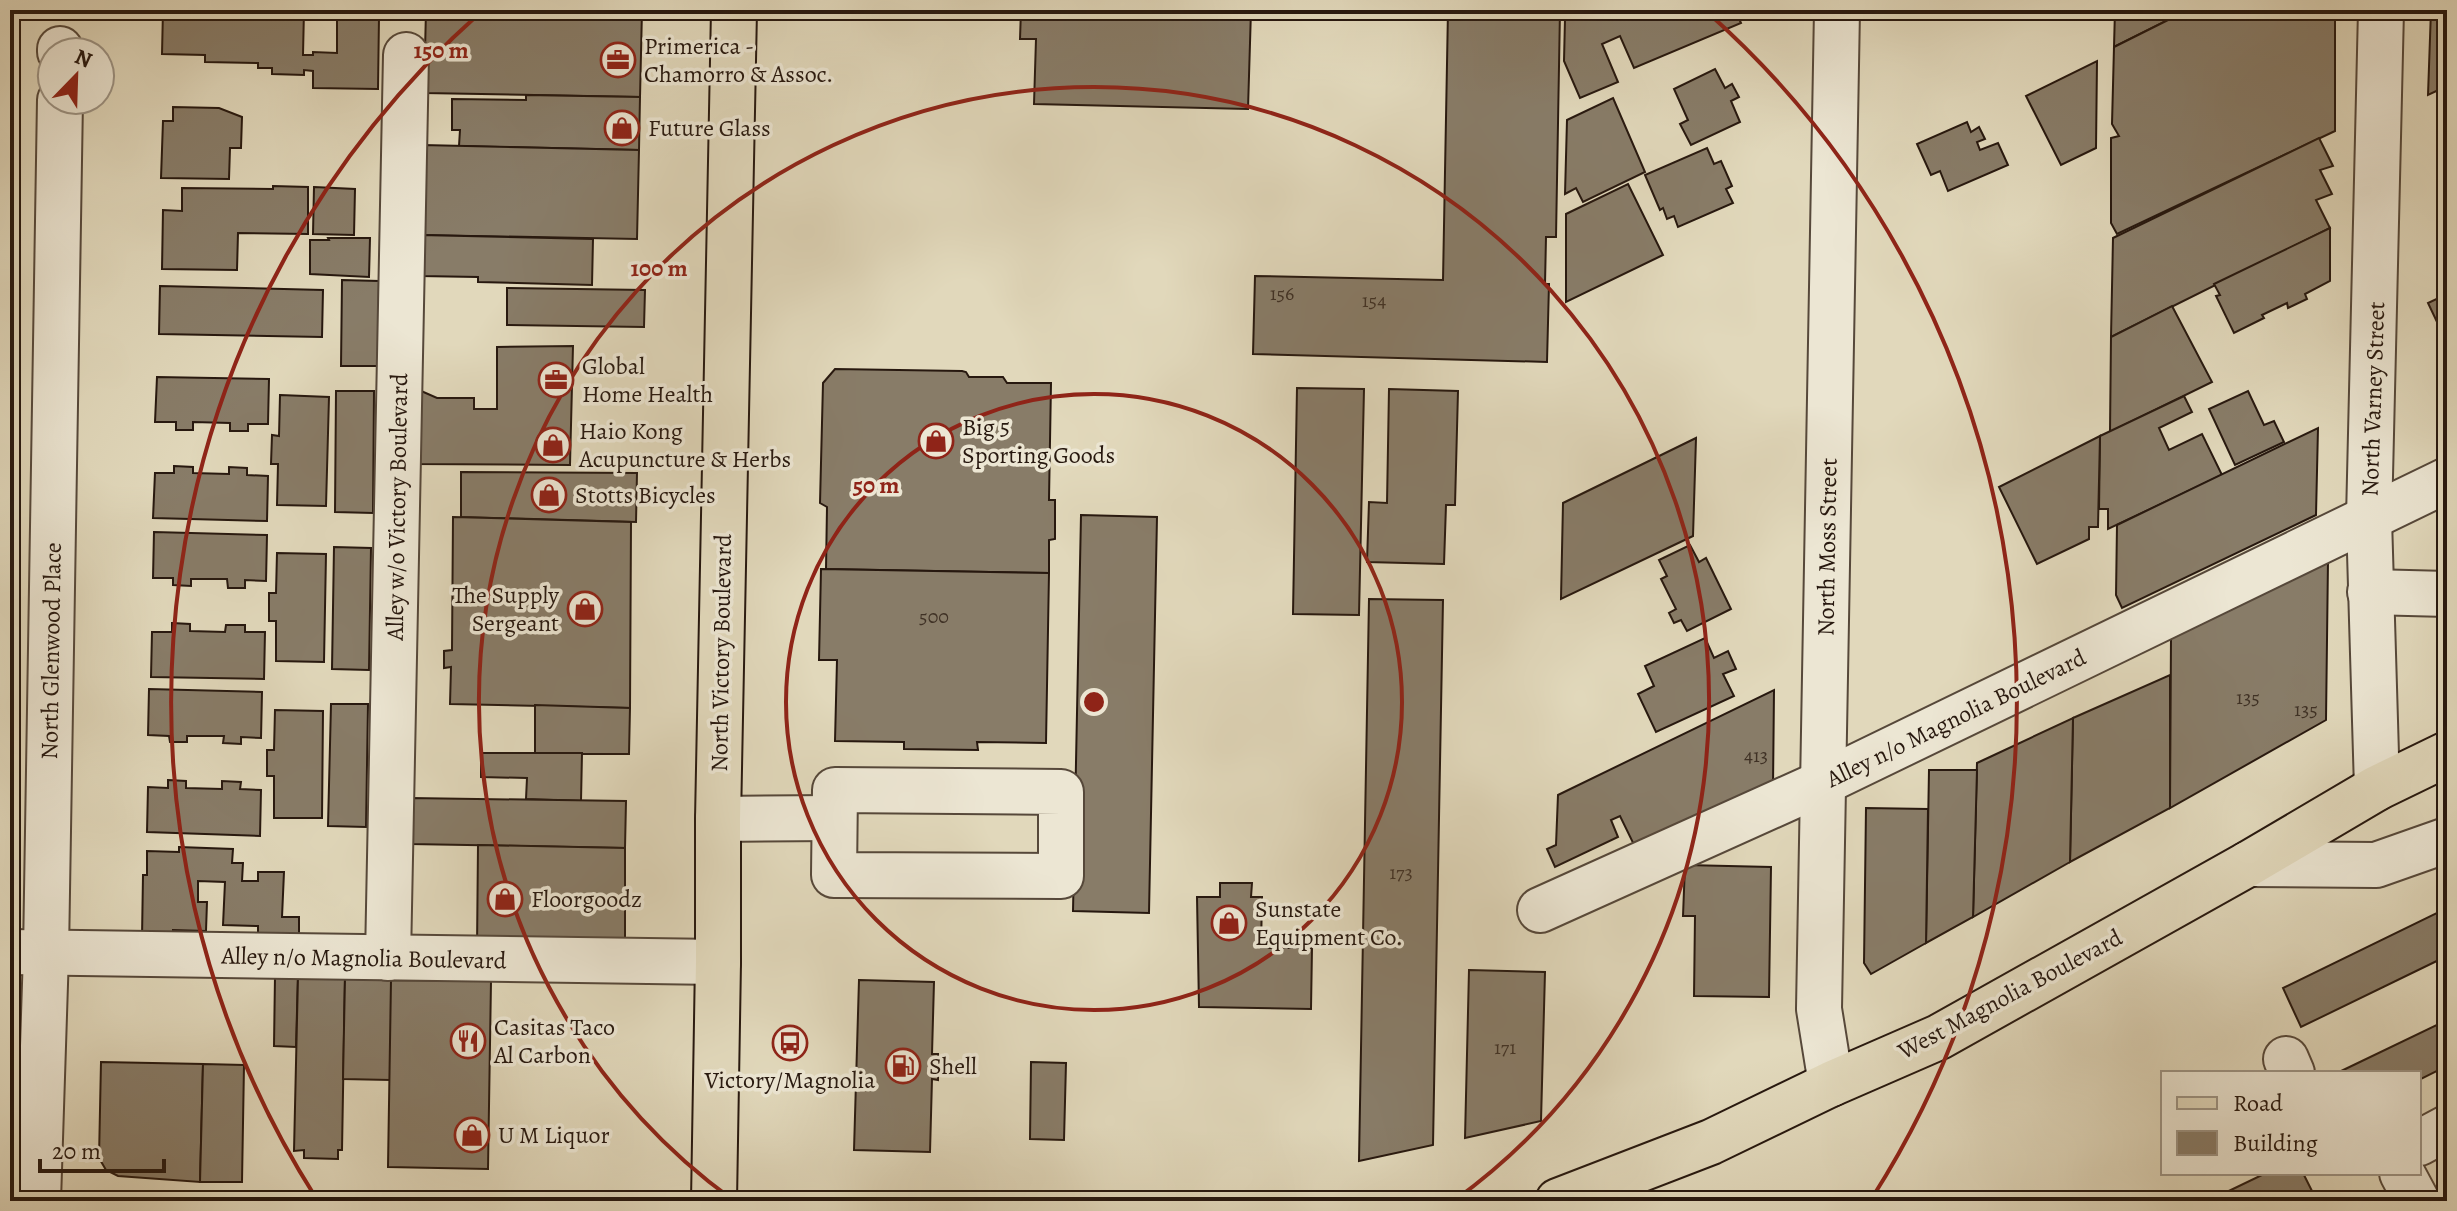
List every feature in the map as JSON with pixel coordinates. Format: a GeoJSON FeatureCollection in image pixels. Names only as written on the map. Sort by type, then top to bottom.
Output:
{"type":"FeatureCollection","features":[{"type":"Feature","properties":{"kind":"main road","name":"North Victory Boulevard"},"geometry":{"type":"LineString","coordinates":[[714,1201],[718,819],[734,10]]}},
{"type":"Feature","properties":{"kind":"main road","name":"West Magnolia Boulevard"},"geometry":{"type":"LineString","coordinates":[[1558,1201],[1711,1142],[1831,1084],[1939,1037],[2377,788],[2447,754]]}},
{"type":"Feature","properties":{"kind":"street","name":"North Moss Street"},"geometry":{"type":"LineString","coordinates":[[1831,1084],[1819,1009],[1837,10]]}},
{"type":"Feature","properties":{"kind":"street","name":"North Varney Street"},"geometry":{"type":"LineString","coordinates":[[2377,788],[2369,519],[2381,10]]}},
{"type":"Feature","properties":{"kind":"street","name":"Alley w/o Victory Boulevard"},"geometry":{"type":"LineString","coordinates":[[388,958],[406,55]]}},
{"type":"Feature","properties":{"kind":"street","name":"North Glenwood Place"},"geometry":{"type":"LineString","coordinates":[[38,1201],[28,953],[59,116]]}},
{"type":"Feature","properties":{"kind":"street","name":"Alley n/o Magnolia Boulevard"},"geometry":{"type":"LineString","coordinates":[[1540,910],[1822,783],[2447,480]]}},
{"type":"Feature","properties":{"kind":"street"},"geometry":{"type":"LineString","coordinates":[[2370,592],[2447,594]]}},
{"type":"Feature","properties":{"kind":"street"},"geometry":{"type":"LineString","coordinates":[[835,790],[1061,792],[1061,876],[834,875],[834,818],[835,790]]}},
{"type":"Feature","properties":{"kind":"street"},"geometry":{"type":"LineString","coordinates":[[718,819],[834,818]]}},
{"type":"Feature","properties":{"kind":"street"},"geometry":{"type":"LineString","coordinates":[[2248,864],[2376,865],[2447,840]]}},
{"type":"Feature","properties":{"kind":"street","name":"Alley n/o Magnolia Boulevard"},"geometry":{"type":"LineString","coordinates":[[28,953],[718,962]]}},
{"type":"Feature","properties":{"kind":"street"},"geometry":{"type":"LineString","coordinates":[[2421,1142],[2447,1128]]}},
{"type":"Feature","properties":{"kind":"street"},"geometry":{"type":"LineString","coordinates":[[2403,1175],[2417,1201]]}},
{"type":"Feature","properties":{"kind":"building"},"geometry":{"type":"Polygon","coordinates":[[[163,10],[304,10],[303,55],[313,55],[313,52],[337,53],[337,17],[379,17],[378,89],[313,88],[313,71],[304,70],[304,75],[272,74],[272,68],[258,68],[258,63],[205,62],[205,55],[162,54],[163,10]]]}},
{"type":"Feature","properties":{"kind":"building"},"geometry":{"type":"Polygon","coordinates":[[[426,10],[642,10],[640,97],[424,93],[426,10]]]}},
{"type":"Feature","properties":{"kind":"building"},"geometry":{"type":"Polygon","coordinates":[[[1021,10],[1251,10],[1248,109],[1034,104],[1036,39],[1020,39],[1021,10]]]}},
{"type":"Feature","properties":{"kind":"building"},"geometry":{"type":"Polygon","coordinates":[[[1448,10],[1560,10],[1556,237],[1546,237],[1545,284],[1549,284],[1547,362],[1253,354],[1255,276],[1443,280],[1448,10]]]}},
{"type":"Feature","properties":{"kind":"building"},"geometry":{"type":"Polygon","coordinates":[[[1587,10],[1735,10],[1741,23],[1634,68],[1620,36],[1602,44],[1618,82],[1580,98],[1564,61],[1565,19],[1587,10]]]}},
{"type":"Feature","properties":{"kind":"building"},"geometry":{"type":"Polygon","coordinates":[[[2115,10],[2188,10],[2114,47],[2115,10]]]}},
{"type":"Feature","properties":{"kind":"building"},"geometry":{"type":"Polygon","coordinates":[[[2188,10],[2335,10],[2335,131],[2117,234],[2111,223],[2111,138],[2119,136],[2112,124],[2114,47],[2188,10]]]}},
{"type":"Feature","properties":{"kind":"building"},"geometry":{"type":"Polygon","coordinates":[[[2431,10],[2447,10],[2447,86],[2428,95],[2431,10]]]}},
{"type":"Feature","properties":{"kind":"building"},"geometry":{"type":"Polygon","coordinates":[[[2097,61],[2096,148],[2061,165],[2026,96],[2097,61]]]}},
{"type":"Feature","properties":{"kind":"building"},"geometry":{"type":"Polygon","coordinates":[[[1715,69],[1725,88],[1732,84],[1739,97],[1731,101],[1740,122],[1691,145],[1680,124],[1688,120],[1674,89],[1715,69]]]}},
{"type":"Feature","properties":{"kind":"building"},"geometry":{"type":"Polygon","coordinates":[[[526,95],[640,97],[639,150],[459,146],[460,130],[452,130],[452,99],[526,100],[526,95]]]}},
{"type":"Feature","properties":{"kind":"building"},"geometry":{"type":"Polygon","coordinates":[[[1613,98],[1645,172],[1583,202],[1576,188],[1565,194],[1567,120],[1613,98]]]}},
{"type":"Feature","properties":{"kind":"building"},"geometry":{"type":"Polygon","coordinates":[[[173,107],[219,108],[242,117],[241,148],[230,148],[229,179],[161,178],[163,121],[173,121],[173,107]]]}},
{"type":"Feature","properties":{"kind":"building"},"geometry":{"type":"Polygon","coordinates":[[[1967,122],[1971,132],[1979,127],[1985,139],[1977,142],[1980,150],[1998,143],[2008,165],[1948,191],[1940,171],[1931,175],[1917,144],[1967,122]]]}},
{"type":"Feature","properties":{"kind":"building"},"geometry":{"type":"Polygon","coordinates":[[[2319,138],[2333,166],[2320,170],[2332,194],[2316,200],[2330,228],[2111,337],[2113,238],[2319,138]]]}},
{"type":"Feature","properties":{"kind":"building"},"geometry":{"type":"Polygon","coordinates":[[[422,145],[639,150],[637,239],[420,235],[422,145]]]}},
{"type":"Feature","properties":{"kind":"building"},"geometry":{"type":"Polygon","coordinates":[[[1707,148],[1714,164],[1721,161],[1732,186],[1726,189],[1733,203],[1678,227],[1674,216],[1667,219],[1663,208],[1660,210],[1645,175],[1707,148]]]}},
{"type":"Feature","properties":{"kind":"building"},"geometry":{"type":"Polygon","coordinates":[[[1628,184],[1663,255],[1566,302],[1566,214],[1628,184]]]}},
{"type":"Feature","properties":{"kind":"building"},"geometry":{"type":"Polygon","coordinates":[[[273,186],[308,187],[308,234],[238,233],[237,270],[162,269],[163,210],[182,211],[182,188],[273,189],[273,186]]]}},
{"type":"Feature","properties":{"kind":"building"},"geometry":{"type":"Polygon","coordinates":[[[314,187],[355,189],[354,235],[313,234],[314,187]]]}},
{"type":"Feature","properties":{"kind":"building"},"geometry":{"type":"Polygon","coordinates":[[[2447,191],[2447,216],[2438,196],[2447,191]]]}},
{"type":"Feature","properties":{"kind":"building"},"geometry":{"type":"Polygon","coordinates":[[[2330,228],[2330,281],[2305,294],[2307,299],[2288,308],[2287,303],[2234,333],[2216,296],[2220,295],[2214,284],[2330,228]]]}},
{"type":"Feature","properties":{"kind":"building"},"geometry":{"type":"Polygon","coordinates":[[[420,235],[593,239],[592,285],[478,282],[478,277],[420,276],[420,235]]]}},
{"type":"Feature","properties":{"kind":"building"},"geometry":{"type":"Polygon","coordinates":[[[370,238],[369,277],[310,274],[310,240],[370,238]]]}},
{"type":"Feature","properties":{"kind":"building"},"geometry":{"type":"Polygon","coordinates":[[[342,280],[379,281],[378,366],[341,366],[342,280]]]}},
{"type":"Feature","properties":{"kind":"building"},"geometry":{"type":"Polygon","coordinates":[[[160,286],[323,290],[322,337],[159,334],[160,286]]]}},
{"type":"Feature","properties":{"kind":"building"},"geometry":{"type":"Polygon","coordinates":[[[507,288],[645,290],[644,327],[507,325],[507,288]]]}},
{"type":"Feature","properties":{"kind":"building"},"geometry":{"type":"Polygon","coordinates":[[[2447,294],[2447,343],[2428,303],[2447,294]]]}},
{"type":"Feature","properties":{"kind":"building"},"geometry":{"type":"Polygon","coordinates":[[[2172,306],[2212,382],[2110,432],[2111,337],[2172,306]]]}},
{"type":"Feature","properties":{"kind":"building"},"geometry":{"type":"Polygon","coordinates":[[[573,346],[570,465],[412,464],[419,390],[437,398],[474,398],[474,409],[497,409],[497,347],[573,346]]]}},
{"type":"Feature","properties":{"kind":"building","name":"Big 5 Sporting Goods"},"geometry":{"type":"Polygon","coordinates":[[[835,369],[962,371],[969,377],[1003,377],[1007,383],[1051,383],[1049,500],[1055,500],[1055,539],[1049,540],[1049,573],[826,569],[827,507],[820,503],[823,383],[835,369]]]}},
{"type":"Feature","properties":{"kind":"building"},"geometry":{"type":"Polygon","coordinates":[[[157,377],[269,379],[268,424],[248,424],[248,431],[230,431],[230,423],[193,422],[193,430],[176,430],[176,422],[155,422],[157,377]]]}},
{"type":"Feature","properties":{"kind":"building"},"geometry":{"type":"Polygon","coordinates":[[[1297,388],[1364,389],[1359,615],[1293,614],[1297,388]]]}},
{"type":"Feature","properties":{"kind":"building"},"geometry":{"type":"Polygon","coordinates":[[[1389,389],[1458,391],[1455,505],[1446,505],[1444,564],[1367,562],[1369,502],[1387,503],[1389,389]]]}},
{"type":"Feature","properties":{"kind":"building"},"geometry":{"type":"Polygon","coordinates":[[[336,391],[374,391],[373,513],[335,512],[336,391]]]}},
{"type":"Feature","properties":{"kind":"building"},"geometry":{"type":"Polygon","coordinates":[[[2248,391],[2264,425],[2274,421],[2284,442],[2235,465],[2209,409],[2248,391]]]}},
{"type":"Feature","properties":{"kind":"building"},"geometry":{"type":"Polygon","coordinates":[[[280,395],[329,397],[326,506],[277,505],[278,464],[271,464],[272,435],[279,436],[280,395]]]}},
{"type":"Feature","properties":{"kind":"building"},"geometry":{"type":"Polygon","coordinates":[[[2184,396],[2192,412],[2159,428],[2169,450],[2202,434],[2222,475],[2108,529],[2108,509],[2099,509],[2100,436],[2184,396]]]}},
{"type":"Feature","properties":{"kind":"building"},"geometry":{"type":"Polygon","coordinates":[[[2318,428],[2316,515],[2122,608],[2116,595],[2117,525],[2318,428]]]}},
{"type":"Feature","properties":{"kind":"building"},"geometry":{"type":"Polygon","coordinates":[[[2100,436],[2098,527],[2089,527],[2089,539],[2037,564],[1999,487],[2100,436]]]}},
{"type":"Feature","properties":{"kind":"building"},"geometry":{"type":"Polygon","coordinates":[[[1696,438],[1693,536],[1561,599],[1563,503],[1696,438]]]}},
{"type":"Feature","properties":{"kind":"building"},"geometry":{"type":"Polygon","coordinates":[[[174,466],[193,467],[193,473],[229,474],[229,467],[247,468],[247,475],[268,476],[267,521],[153,518],[155,473],[174,473],[174,466]]]}},
{"type":"Feature","properties":{"kind":"building","name":"Stotts Bicycles"},"geometry":{"type":"Polygon","coordinates":[[[461,472],[637,473],[636,522],[461,517],[461,472]]]}},
{"type":"Feature","properties":{"kind":"building"},"geometry":{"type":"Polygon","coordinates":[[[1081,515],[1157,517],[1149,913],[1073,911],[1081,515]]]}},
{"type":"Feature","properties":{"kind":"building"},"geometry":{"type":"Polygon","coordinates":[[[453,517],[631,522],[630,708],[450,704],[451,667],[444,668],[444,651],[452,650],[453,517]]]}},
{"type":"Feature","properties":{"kind":"building"},"geometry":{"type":"Polygon","coordinates":[[[154,532],[267,535],[266,581],[245,580],[245,588],[228,588],[227,579],[191,579],[191,586],[173,585],[173,578],[153,578],[154,532]]]}},
{"type":"Feature","properties":{"kind":"building"},"geometry":{"type":"Polygon","coordinates":[[[1690,545],[1699,562],[1706,558],[1731,609],[1687,631],[1681,620],[1674,623],[1669,613],[1676,609],[1661,579],[1667,576],[1659,560],[1690,545]]]}},
{"type":"Feature","properties":{"kind":"building"},"geometry":{"type":"Polygon","coordinates":[[[334,547],[371,548],[369,670],[332,669],[334,547]]]}},
{"type":"Feature","properties":{"kind":"building"},"geometry":{"type":"Polygon","coordinates":[[[277,553],[326,554],[324,662],[276,661],[276,621],[269,621],[269,593],[276,593],[277,553]]]}},
{"type":"Feature","properties":{"kind":"building"},"geometry":{"type":"Polygon","coordinates":[[[2328,560],[2326,720],[2170,808],[2171,636],[2328,560]]]}},
{"type":"Feature","properties":{"kind":"building"},"geometry":{"type":"Polygon","coordinates":[[[821,569],[1049,573],[1046,743],[977,742],[978,750],[904,749],[904,742],[835,741],[837,660],[819,660],[821,569]]]}},
{"type":"Feature","properties":{"kind":"building"},"geometry":{"type":"Polygon","coordinates":[[[1369,599],[1443,600],[1433,1145],[1359,1161],[1369,599]]]}},
{"type":"Feature","properties":{"kind":"building"},"geometry":{"type":"Polygon","coordinates":[[[172,623],[190,624],[190,631],[225,632],[226,625],[245,625],[245,632],[265,632],[264,679],[151,677],[152,632],[172,632],[172,623]]]}},
{"type":"Feature","properties":{"kind":"building"},"geometry":{"type":"Polygon","coordinates":[[[1705,638],[1714,658],[1728,651],[1736,669],[1723,674],[1734,696],[1656,732],[1638,694],[1654,686],[1645,666],[1705,638]]]}},
{"type":"Feature","properties":{"kind":"building"},"geometry":{"type":"Polygon","coordinates":[[[2170,675],[2170,808],[2070,862],[2073,718],[2170,675]]]}},
{"type":"Feature","properties":{"kind":"building"},"geometry":{"type":"Polygon","coordinates":[[[149,689],[262,692],[261,738],[241,737],[241,744],[223,743],[224,736],[187,736],[187,742],[170,742],[169,736],[148,735],[149,689]]]}},
{"type":"Feature","properties":{"kind":"building"},"geometry":{"type":"Polygon","coordinates":[[[1774,690],[1773,787],[1638,853],[1620,816],[1611,820],[1618,837],[1555,867],[1547,849],[1556,845],[1558,795],[1774,690]]]}},
{"type":"Feature","properties":{"kind":"building"},"geometry":{"type":"Polygon","coordinates":[[[331,704],[368,704],[366,827],[328,826],[331,704]]]}},
{"type":"Feature","properties":{"kind":"building"},"geometry":{"type":"Polygon","coordinates":[[[535,705],[630,708],[629,754],[535,754],[535,705]]]}},
{"type":"Feature","properties":{"kind":"building"},"geometry":{"type":"Polygon","coordinates":[[[275,710],[323,711],[322,818],[274,818],[274,776],[267,776],[267,750],[274,750],[275,710]]]}},
{"type":"Feature","properties":{"kind":"building"},"geometry":{"type":"Polygon","coordinates":[[[2073,718],[2070,862],[1973,917],[1977,763],[2073,718]]]}},
{"type":"Feature","properties":{"kind":"building"},"geometry":{"type":"Polygon","coordinates":[[[481,753],[582,753],[581,801],[526,799],[527,778],[481,777],[481,753]]]}},
{"type":"Feature","properties":{"kind":"building"},"geometry":{"type":"Polygon","coordinates":[[[1929,770],[1977,770],[1973,917],[1926,943],[1929,770]]]}},
{"type":"Feature","properties":{"kind":"building"},"geometry":{"type":"Polygon","coordinates":[[[168,780],[186,781],[186,788],[222,789],[222,781],[241,782],[240,789],[261,790],[260,836],[147,832],[148,787],[168,788],[168,780]]]}},
{"type":"Feature","properties":{"kind":"building"},"geometry":{"type":"Polygon","coordinates":[[[410,798],[626,801],[625,848],[410,844],[410,798]]]}},
{"type":"Feature","properties":{"kind":"building"},"geometry":{"type":"Polygon","coordinates":[[[1866,808],[1928,809],[1926,943],[1871,974],[1864,963],[1866,808]]]}},
{"type":"Feature","properties":{"kind":"building"},"geometry":{"type":"Polygon","coordinates":[[[478,845],[625,848],[625,950],[477,949],[478,845]]]}},
{"type":"Feature","properties":{"kind":"building"},"geometry":{"type":"Polygon","coordinates":[[[179,847],[233,849],[232,863],[243,863],[242,881],[258,881],[258,872],[284,872],[282,917],[299,917],[299,940],[258,939],[258,926],[223,925],[225,882],[198,881],[198,902],[207,902],[206,931],[173,930],[173,938],[142,938],[143,875],[147,875],[147,851],[179,852],[179,847]]]}},
{"type":"Feature","properties":{"kind":"building"},"geometry":{"type":"Polygon","coordinates":[[[1685,865],[1771,867],[1769,997],[1694,996],[1695,916],[1683,916],[1685,865]]]}},
{"type":"Feature","properties":{"kind":"building","name":"Sunstate Equipment Co."},"geometry":{"type":"Polygon","coordinates":[[[1220,883],[1252,883],[1251,897],[1262,897],[1261,948],[1312,948],[1311,1009],[1199,1007],[1197,897],[1220,897],[1220,883]]]}},
{"type":"Feature","properties":{"kind":"building"},"geometry":{"type":"Polygon","coordinates":[[[2447,908],[2447,956],[2301,1027],[2283,988],[2447,908]]]}},
{"type":"Feature","properties":{"kind":"building"},"geometry":{"type":"Polygon","coordinates":[[[1469,970],[1545,972],[1541,1121],[1465,1138],[1469,970]]]}},
{"type":"Feature","properties":{"kind":"building"},"geometry":{"type":"Polygon","coordinates":[[[275,976],[298,976],[296,1047],[274,1046],[275,976]]]}},
{"type":"Feature","properties":{"kind":"building"},"geometry":{"type":"Polygon","coordinates":[[[298,976],[345,977],[342,1150],[338,1150],[338,1159],[304,1158],[304,1150],[294,1151],[298,976]]]}},
{"type":"Feature","properties":{"kind":"building"},"geometry":{"type":"Polygon","coordinates":[[[345,977],[392,978],[390,1080],[343,1079],[345,977]]]}},
{"type":"Feature","properties":{"kind":"building"},"geometry":{"type":"Polygon","coordinates":[[[391,980],[491,981],[488,1169],[388,1167],[391,980]]]}},
{"type":"Feature","properties":{"kind":"building"},"geometry":{"type":"Polygon","coordinates":[[[859,980],[934,982],[932,1054],[938,1054],[938,1080],[932,1079],[930,1152],[854,1150],[859,980]]]}},
{"type":"Feature","properties":{"kind":"building"},"geometry":{"type":"Polygon","coordinates":[[[2447,1020],[2447,1066],[2421,1079],[2421,1071],[2341,1071],[2447,1020]]]}},
{"type":"Feature","properties":{"kind":"building"},"geometry":{"type":"Polygon","coordinates":[[[101,1062],[203,1064],[200,1182],[118,1176],[106,1170],[99,1158],[101,1062]]]}},
{"type":"Feature","properties":{"kind":"building"},"geometry":{"type":"Polygon","coordinates":[[[1031,1062],[1066,1063],[1064,1140],[1030,1139],[1031,1062]]]}},
{"type":"Feature","properties":{"kind":"building"},"geometry":{"type":"Polygon","coordinates":[[[203,1064],[244,1065],[242,1182],[200,1182],[203,1064]]]}},
{"type":"Feature","properties":{"kind":"building"},"geometry":{"type":"Polygon","coordinates":[[[2262,1175],[2304,1175],[2317,1201],[2208,1201],[2262,1175]]]}},
{"type":"Feature","properties":{"kind":"building"},"geometry":{"type":"Polygon","coordinates":[[[444,1196],[467,1197],[467,1201],[444,1201],[444,1196]]]}},
{"type":"Feature","properties":{"kind":"place","name":"Primerica - Chamorro & Assoc."},"geometry":{"type":"Point","coordinates":[618,60]}},
{"type":"Feature","properties":{"kind":"place","name":"Future Glass"},"geometry":{"type":"Point","coordinates":[622,128]}},
{"type":"Feature","properties":{"kind":"place","name":"Global Home Health"},"geometry":{"type":"Point","coordinates":[556,380]}},
{"type":"Feature","properties":{"kind":"place","name":"Big 5 Sporting Goods"},"geometry":{"type":"Point","coordinates":[936,441]}},
{"type":"Feature","properties":{"kind":"place","name":"Haio Kong Acupuncture & Herbs"},"geometry":{"type":"Point","coordinates":[553,445]}},
{"type":"Feature","properties":{"kind":"place","name":"Stotts Bicycles"},"geometry":{"type":"Point","coordinates":[549,495]}},
{"type":"Feature","properties":{"kind":"place","name":"The Supply Sergeant"},"geometry":{"type":"Point","coordinates":[585,609]}},
{"type":"Feature","properties":{"kind":"place","name":"Floorgoodz"},"geometry":{"type":"Point","coordinates":[505,899]}},
{"type":"Feature","properties":{"kind":"place","name":"Sunstate Equipment Co."},"geometry":{"type":"Point","coordinates":[1229,923]}},
{"type":"Feature","properties":{"kind":"place","name":"Casitas Taco Al Carbon"},"geometry":{"type":"Point","coordinates":[468,1041]}},
{"type":"Feature","properties":{"kind":"place","name":"Victory/Magnolia"},"geometry":{"type":"Point","coordinates":[790,1043]}},
{"type":"Feature","properties":{"kind":"place","name":"Shell"},"geometry":{"type":"Point","coordinates":[903,1066]}},
{"type":"Feature","properties":{"kind":"place","name":"U M Liquor"},"geometry":{"type":"Point","coordinates":[472,1135]}}]}
